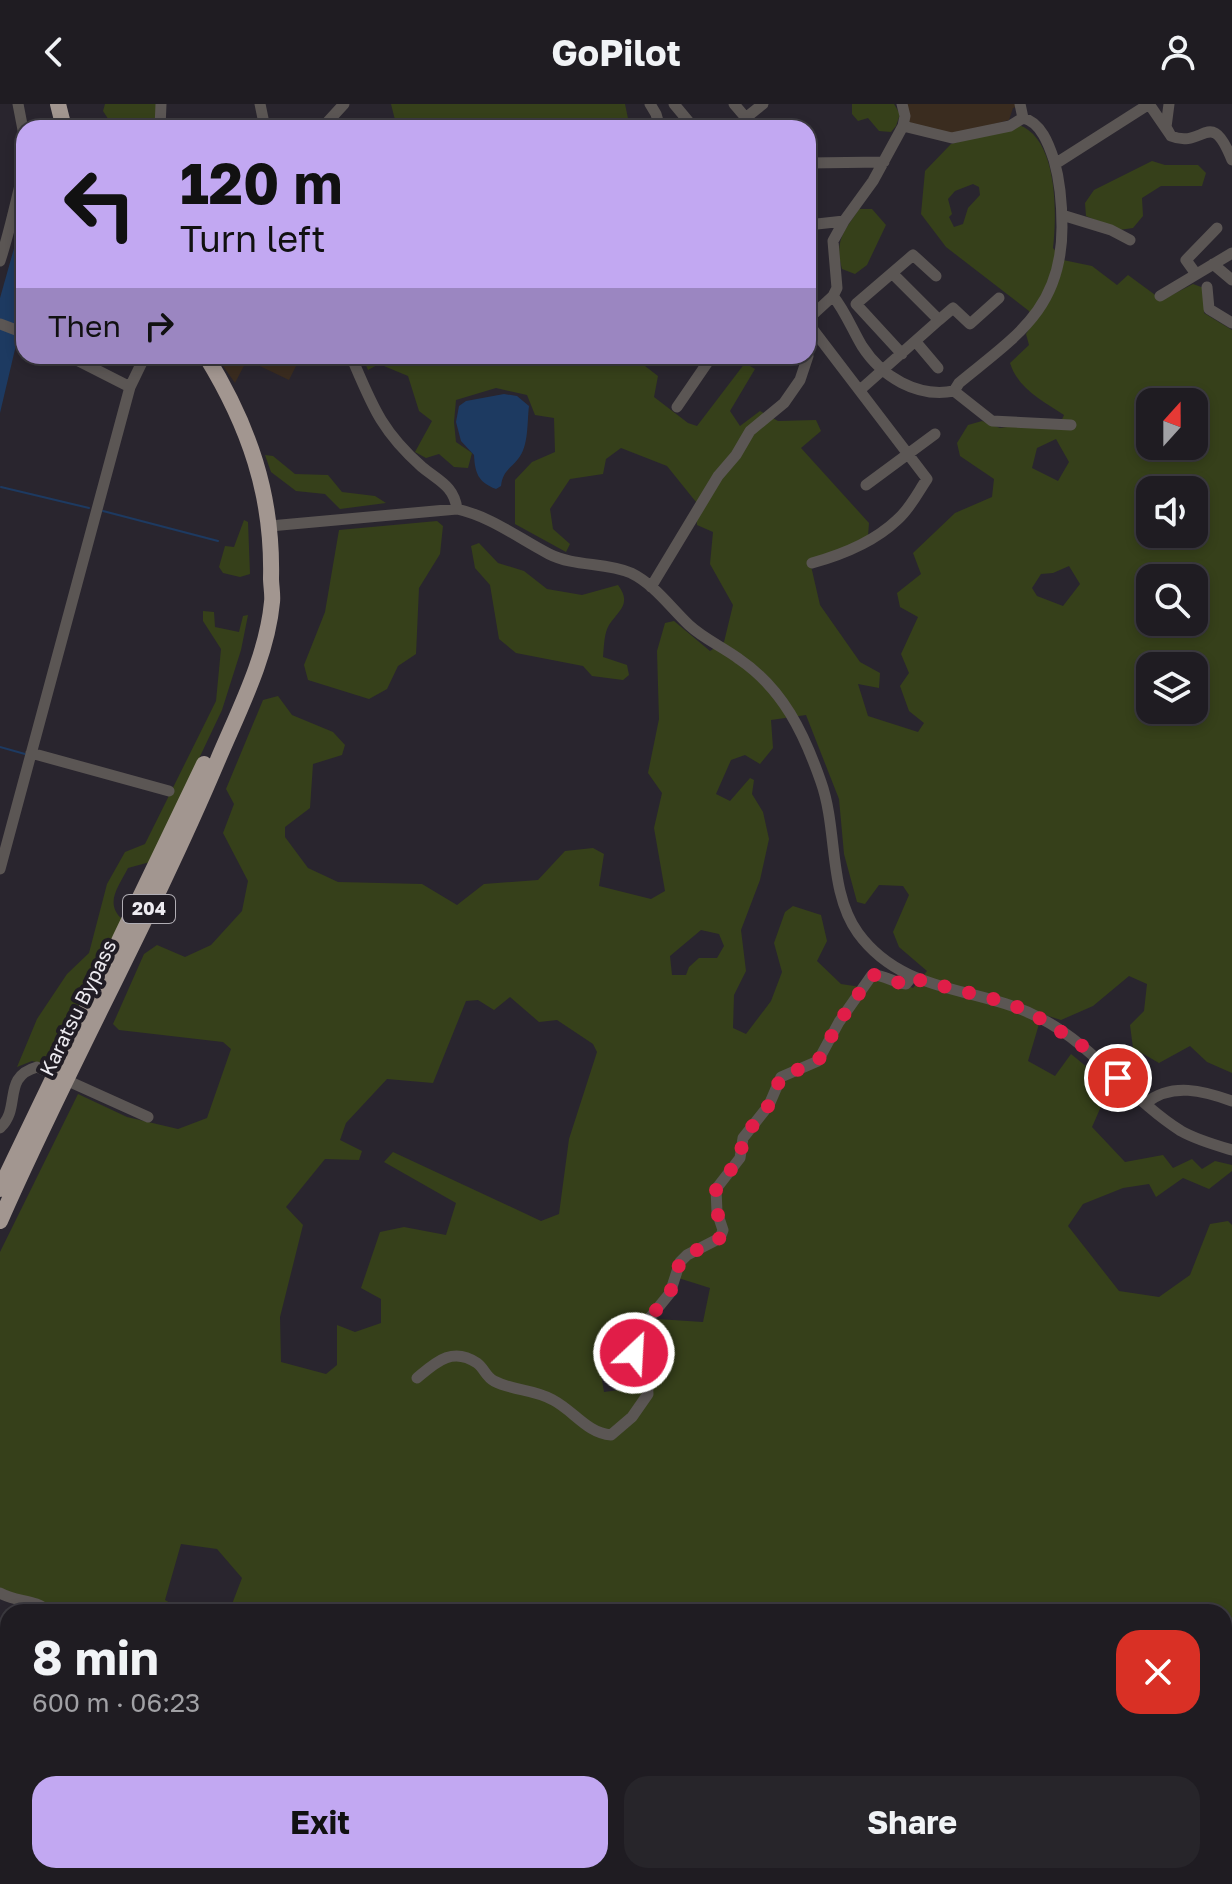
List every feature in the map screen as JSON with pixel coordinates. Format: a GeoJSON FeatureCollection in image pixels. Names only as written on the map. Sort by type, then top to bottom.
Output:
{"type":"FeatureCollection","features":[{"type":"Feature","properties":{"kind":"highway","name":"Karatsu Bypass"},"geometry":{"type":"LineString","coordinates":[[0,1189],[177,852],[234,721],[265,636],[273,601],[270,526],[255,456],[232,401],[211,364]]}},
{"type":"Feature","properties":{"kind":"highway","name":"Karatsu Bypass"},"geometry":{"type":"LineString","coordinates":[[0,1221],[61,1077]]}},
{"type":"Feature","properties":{"kind":"street"},"geometry":{"type":"LineString","coordinates":[[329,120],[344,104]]}},
{"type":"Feature","properties":{"kind":"street"},"geometry":{"type":"LineString","coordinates":[[674,104],[687,120]]}},
{"type":"Feature","properties":{"kind":"street"},"geometry":{"type":"LineString","coordinates":[[734,104],[746,118]]}},
{"type":"Feature","properties":{"kind":"street"},"geometry":{"type":"LineString","coordinates":[[743,120],[763,104]]}},
{"type":"Feature","properties":{"kind":"street"},"geometry":{"type":"LineString","coordinates":[[816,317],[837,288],[833,241],[884,162],[903,126],[905,116],[902,104]]}},
{"type":"Feature","properties":{"kind":"street"},"geometry":{"type":"LineString","coordinates":[[1020,104],[1023,118]]}},
{"type":"Feature","properties":{"kind":"street"},"geometry":{"type":"LineString","coordinates":[[1055,164],[1149,104],[1171,136],[1187,140],[1208,131],[1213,132],[1224,140],[1232,160]]}},
{"type":"Feature","properties":{"kind":"street"},"geometry":{"type":"LineString","coordinates":[[1169,104],[1166,127],[1171,136]]}},
{"type":"Feature","properties":{"kind":"street"},"geometry":{"type":"LineString","coordinates":[[903,126],[952,138],[1010,126],[1023,118]]}},
{"type":"Feature","properties":{"kind":"street"},"geometry":{"type":"LineString","coordinates":[[954,391],[959,383],[1019,333],[1036,314],[1060,267],[1062,215],[1055,164],[1047,141],[1035,124],[1023,118]]}},
{"type":"Feature","properties":{"kind":"street"},"geometry":{"type":"LineString","coordinates":[[816,163],[884,162]]}},
{"type":"Feature","properties":{"kind":"street"},"geometry":{"type":"LineString","coordinates":[[0,261],[12,225],[16,198]]}},
{"type":"Feature","properties":{"kind":"street"},"geometry":{"type":"LineString","coordinates":[[1062,215],[1111,230],[1130,240]]}},
{"type":"Feature","properties":{"kind":"street"},"geometry":{"type":"LineString","coordinates":[[816,224],[844,221]]}},
{"type":"Feature","properties":{"kind":"street"},"geometry":{"type":"LineString","coordinates":[[1196,274],[1186,260],[1217,228]]}},
{"type":"Feature","properties":{"kind":"street"},"geometry":{"type":"LineString","coordinates":[[1160,296],[1232,253]]}},
{"type":"Feature","properties":{"kind":"street"},"geometry":{"type":"LineString","coordinates":[[902,354],[856,304],[913,255],[936,276]]}},
{"type":"Feature","properties":{"kind":"street"},"geometry":{"type":"LineString","coordinates":[[1213,264],[1232,280]]}},
{"type":"Feature","properties":{"kind":"street"},"geometry":{"type":"LineString","coordinates":[[892,273],[939,320]]}},
{"type":"Feature","properties":{"kind":"street"},"geometry":{"type":"LineString","coordinates":[[1207,287],[1209,309],[1232,323]]}},
{"type":"Feature","properties":{"kind":"street"},"geometry":{"type":"LineString","coordinates":[[833,296],[863,347],[883,370],[913,388],[929,393],[954,391],[992,421],[1071,425]]}},
{"type":"Feature","properties":{"kind":"street"},"geometry":{"type":"LineString","coordinates":[[860,390],[953,308],[970,324],[999,298]]}},
{"type":"Feature","properties":{"kind":"street"},"geometry":{"type":"LineString","coordinates":[[812,563],[863,542],[898,519],[927,479],[816,332]]}},
{"type":"Feature","properties":{"kind":"street"},"geometry":{"type":"LineString","coordinates":[[916,342],[938,368]]}},
{"type":"Feature","properties":{"kind":"street"},"geometry":{"type":"LineString","coordinates":[[89,364],[130,387]]}},
{"type":"Feature","properties":{"kind":"street"},"geometry":{"type":"LineString","coordinates":[[0,869],[130,387],[141,364]]}},
{"type":"Feature","properties":{"kind":"street"},"geometry":{"type":"LineString","coordinates":[[354,364],[375,414],[388,433],[451,490],[456,496],[457,509]]}},
{"type":"Feature","properties":{"kind":"street"},"geometry":{"type":"LineString","coordinates":[[677,407],[707,364]]}},
{"type":"Feature","properties":{"kind":"street"},"geometry":{"type":"LineString","coordinates":[[651,587],[718,476],[736,455],[750,431],[784,403],[800,380],[805,364]]}},
{"type":"Feature","properties":{"kind":"street"},"geometry":{"type":"LineString","coordinates":[[866,485],[935,434]]}},
{"type":"Feature","properties":{"kind":"street"},"geometry":{"type":"LineString","coordinates":[[270,526],[457,509],[496,522],[550,555],[574,564],[627,571],[651,587],[668,610],[757,674],[781,697],[795,717],[822,783],[830,813],[843,903],[857,932],[874,952],[911,978],[1009,1003],[1056,1026],[1184,1132],[1232,1150]]}},
{"type":"Feature","properties":{"kind":"street"},"geometry":{"type":"LineString","coordinates":[[31,753],[169,791]]}},
{"type":"Feature","properties":{"kind":"street"},"geometry":{"type":"LineString","coordinates":[[417,1378],[444,1356],[457,1355],[478,1364],[489,1379],[554,1400],[589,1428],[603,1434],[611,1435],[625,1425],[647,1398],[649,1390],[647,1376],[634,1353],[635,1336],[670,1293],[680,1262],[687,1255],[720,1238],[723,1230],[717,1212],[716,1189],[740,1158],[743,1138],[769,1105],[776,1083],[789,1072],[818,1061],[839,1022],[872,975],[906,984],[911,978]]}},
{"type":"Feature","properties":{"kind":"street"},"geometry":{"type":"LineString","coordinates":[[0,1128],[9,1115],[17,1077],[37,1067],[148,1117]]}},
{"type":"Feature","properties":{"kind":"street"},"geometry":{"type":"LineString","coordinates":[[1146,1103],[1154,1097],[1190,1089],[1232,1101]]}},
{"type":"Feature","properties":{"kind":"street"},"geometry":{"type":"LineString","coordinates":[[0,1593],[15,1601],[38,1604]]}},
{"type":"Feature","properties":{"kind":"shaded area"},"geometry":{"type":"Polygon","coordinates":[[[906,104],[1024,104],[1013,108],[1009,120],[948,136],[910,126],[906,104]]]}},
{"type":"Feature","properties":{"kind":"shaded area"},"geometry":{"type":"Polygon","coordinates":[[[222,364],[245,364],[235,383],[222,364]]]}},
{"type":"Feature","properties":{"kind":"shaded area"},"geometry":{"type":"Polygon","coordinates":[[[255,364],[297,364],[289,380],[255,364]]]}},
{"type":"Feature","properties":{"kind":"green space"},"geometry":{"type":"Polygon","coordinates":[[[105,104],[159,104],[158,120],[109,120],[103,111],[105,104]]]}},
{"type":"Feature","properties":{"kind":"green space"},"geometry":{"type":"Polygon","coordinates":[[[391,104],[625,104],[628,120],[395,120],[391,104]]]}},
{"type":"Feature","properties":{"kind":"green space"},"geometry":{"type":"Polygon","coordinates":[[[852,104],[894,104],[900,114],[896,126],[891,132],[879,131],[868,118],[858,121],[852,114],[852,104]]]}},
{"type":"Feature","properties":{"kind":"green space"},"geometry":{"type":"Polygon","coordinates":[[[1019,125],[1032,133],[1048,161],[1054,198],[1053,248],[1063,260],[1092,266],[1117,285],[1128,275],[1162,300],[1193,284],[1204,288],[1204,313],[1232,330],[1232,1073],[1207,1062],[1190,1046],[1159,1063],[1133,1048],[1130,1025],[1144,1011],[1147,984],[1129,976],[1093,1006],[1061,1020],[1042,1014],[1028,1061],[1055,1076],[1071,1054],[1110,1086],[1092,1127],[1125,1162],[1163,1155],[1173,1168],[1192,1159],[1202,1169],[1215,1161],[1232,1165],[1232,1171],[1209,1189],[1183,1178],[1156,1197],[1149,1184],[1123,1188],[1083,1204],[1068,1226],[1119,1291],[1159,1297],[1190,1275],[1210,1224],[1228,1221],[1232,1225],[1232,1604],[232,1604],[242,1578],[217,1549],[181,1544],[165,1600],[172,1604],[28,1604],[0,1590],[0,1252],[78,1094],[127,1117],[178,1129],[207,1118],[231,1049],[223,1042],[119,1030],[113,1024],[144,954],[157,945],[185,957],[211,945],[242,911],[248,881],[223,833],[234,804],[226,789],[263,700],[278,696],[292,715],[333,732],[345,745],[342,755],[313,764],[310,808],[285,827],[285,837],[308,868],[338,882],[422,884],[457,905],[484,884],[538,880],[565,851],[593,848],[604,854],[599,886],[651,899],[665,891],[654,828],[662,793],[648,773],[659,719],[657,651],[665,623],[674,621],[710,651],[724,642],[733,605],[710,564],[713,532],[697,525],[696,502],[667,466],[621,448],[606,459],[603,474],[570,479],[550,509],[553,529],[570,544],[566,552],[515,524],[515,480],[532,462],[555,452],[554,418],[535,415],[527,395],[496,388],[456,400],[456,442],[472,453],[468,468],[454,467],[439,454],[426,458],[415,452],[432,421],[419,411],[408,376],[379,364],[645,364],[658,376],[654,397],[688,423],[697,426],[744,364],[755,369],[730,411],[740,426],[760,411],[778,421],[816,420],[821,431],[801,448],[869,523],[868,536],[811,566],[820,605],[860,662],[880,673],[879,688],[858,684],[868,716],[918,732],[924,723],[909,711],[900,686],[909,673],[901,654],[918,617],[900,607],[897,593],[921,574],[913,553],[955,513],[992,497],[994,479],[960,456],[957,443],[968,425],[982,421],[1000,428],[1059,426],[1064,415],[1025,387],[1010,363],[1029,345],[1026,334],[1033,322],[1029,311],[946,247],[921,214],[925,171],[951,144],[1019,125]],[[973,184],[955,191],[948,199],[952,214],[949,217],[954,227],[963,224],[968,208],[980,195],[979,187],[973,184]],[[1056,439],[1037,448],[1032,468],[1058,481],[1069,462],[1056,439]],[[1069,566],[1041,574],[1032,588],[1037,596],[1063,606],[1080,584],[1069,566]],[[806,715],[771,720],[773,748],[760,764],[745,755],[731,760],[716,794],[730,801],[750,778],[754,780],[752,794],[763,812],[769,839],[760,880],[741,930],[746,971],[734,995],[733,1028],[746,1034],[771,1001],[782,972],[774,943],[785,912],[793,906],[821,915],[827,941],[817,961],[841,984],[867,988],[879,974],[913,988],[927,971],[899,947],[893,932],[909,895],[903,886],[879,885],[865,904],[857,902],[844,854],[839,799],[806,715]],[[701,930],[670,956],[672,975],[686,975],[689,967],[699,958],[717,958],[724,946],[719,934],[701,930]],[[510,997],[494,1010],[478,1000],[466,1001],[433,1083],[387,1079],[346,1123],[340,1140],[362,1151],[359,1160],[325,1159],[286,1207],[303,1225],[280,1317],[281,1362],[326,1374],[337,1365],[337,1325],[355,1332],[381,1323],[381,1299],[361,1288],[380,1232],[404,1227],[446,1235],[456,1203],[384,1162],[393,1152],[541,1221],[559,1214],[569,1139],[597,1052],[593,1044],[557,1020],[539,1022],[510,997]],[[672,1276],[651,1313],[629,1337],[621,1341],[608,1372],[601,1374],[604,1392],[619,1390],[633,1357],[632,1348],[657,1319],[703,1322],[710,1288],[672,1276]]]}},
{"type":"Feature","properties":{"kind":"green space"},"geometry":{"type":"Polygon","coordinates":[[[1152,161],[1165,165],[1198,165],[1206,173],[1202,186],[1161,186],[1142,198],[1143,216],[1133,228],[1119,230],[1086,216],[1085,203],[1094,190],[1152,161]]]}},
{"type":"Feature","properties":{"kind":"green space"},"geometry":{"type":"Polygon","coordinates":[[[859,209],[872,209],[886,225],[867,265],[855,274],[842,269],[839,251],[842,237],[859,209]]]}},
{"type":"Feature","properties":{"kind":"green space"},"geometry":{"type":"Polygon","coordinates":[[[365,364],[379,364],[368,370],[365,364]]]}},
{"type":"Feature","properties":{"kind":"green space"},"geometry":{"type":"Polygon","coordinates":[[[265,455],[273,456],[295,474],[328,475],[342,492],[375,496],[386,503],[340,509],[325,494],[296,491],[271,472],[265,455]]]}},
{"type":"Feature","properties":{"kind":"green space"},"geometry":{"type":"Polygon","coordinates":[[[244,520],[248,522],[250,574],[240,577],[223,573],[219,567],[225,546],[234,547],[244,520]]]}},
{"type":"Feature","properties":{"kind":"green space"},"geometry":{"type":"Polygon","coordinates":[[[437,521],[443,526],[440,554],[419,588],[416,654],[398,666],[387,689],[369,699],[308,680],[304,665],[325,612],[339,530],[437,521]]]}},
{"type":"Feature","properties":{"kind":"green space"},"geometry":{"type":"Polygon","coordinates":[[[479,543],[498,563],[524,571],[547,589],[582,595],[618,585],[624,602],[607,628],[603,657],[627,665],[629,675],[623,680],[592,676],[583,666],[516,653],[499,639],[490,585],[475,568],[471,546],[479,543]]]}},
{"type":"Feature","properties":{"kind":"green space"},"geometry":{"type":"Polygon","coordinates":[[[203,611],[214,612],[215,627],[239,632],[243,616],[248,615],[241,650],[222,710],[150,862],[128,868],[117,888],[114,907],[122,919],[51,1066],[32,1061],[17,1067],[37,1019],[67,974],[89,953],[107,884],[125,852],[145,844],[216,701],[221,649],[203,621],[203,611]]]}},
{"type":"Feature","properties":{"kind":"water"},"geometry":{"type":"Polygon","coordinates":[[[16,241],[16,345],[0,413],[0,298],[16,241]]]}},
{"type":"Feature","properties":{"kind":"water"},"geometry":{"type":"Polygon","coordinates":[[[504,394],[517,396],[529,406],[528,426],[522,454],[496,489],[479,476],[474,455],[461,441],[456,422],[459,406],[466,401],[504,394]]]}},
{"type":"Feature","properties":{"kind":"waterway"},"geometry":{"type":"LineString","coordinates":[[1,487],[89,508]]}},
{"type":"Feature","properties":{"kind":"waterway"},"geometry":{"type":"LineString","coordinates":[[103,511],[218,541]]}},
{"type":"Feature","properties":{"kind":"waterway"},"geometry":{"type":"LineString","coordinates":[[0,747],[25,754]]}},
{"type":"Feature","properties":{"kind":"route"},"geometry":{"type":"LineString","coordinates":[[634,1353],[635,1336],[670,1293],[680,1262],[687,1255],[720,1238],[723,1230],[717,1212],[716,1189],[740,1158],[743,1138],[769,1105],[776,1083],[789,1072],[818,1061],[839,1022],[872,975],[906,984],[911,978],[1009,1003],[1056,1026],[1118,1078]]}}]}
